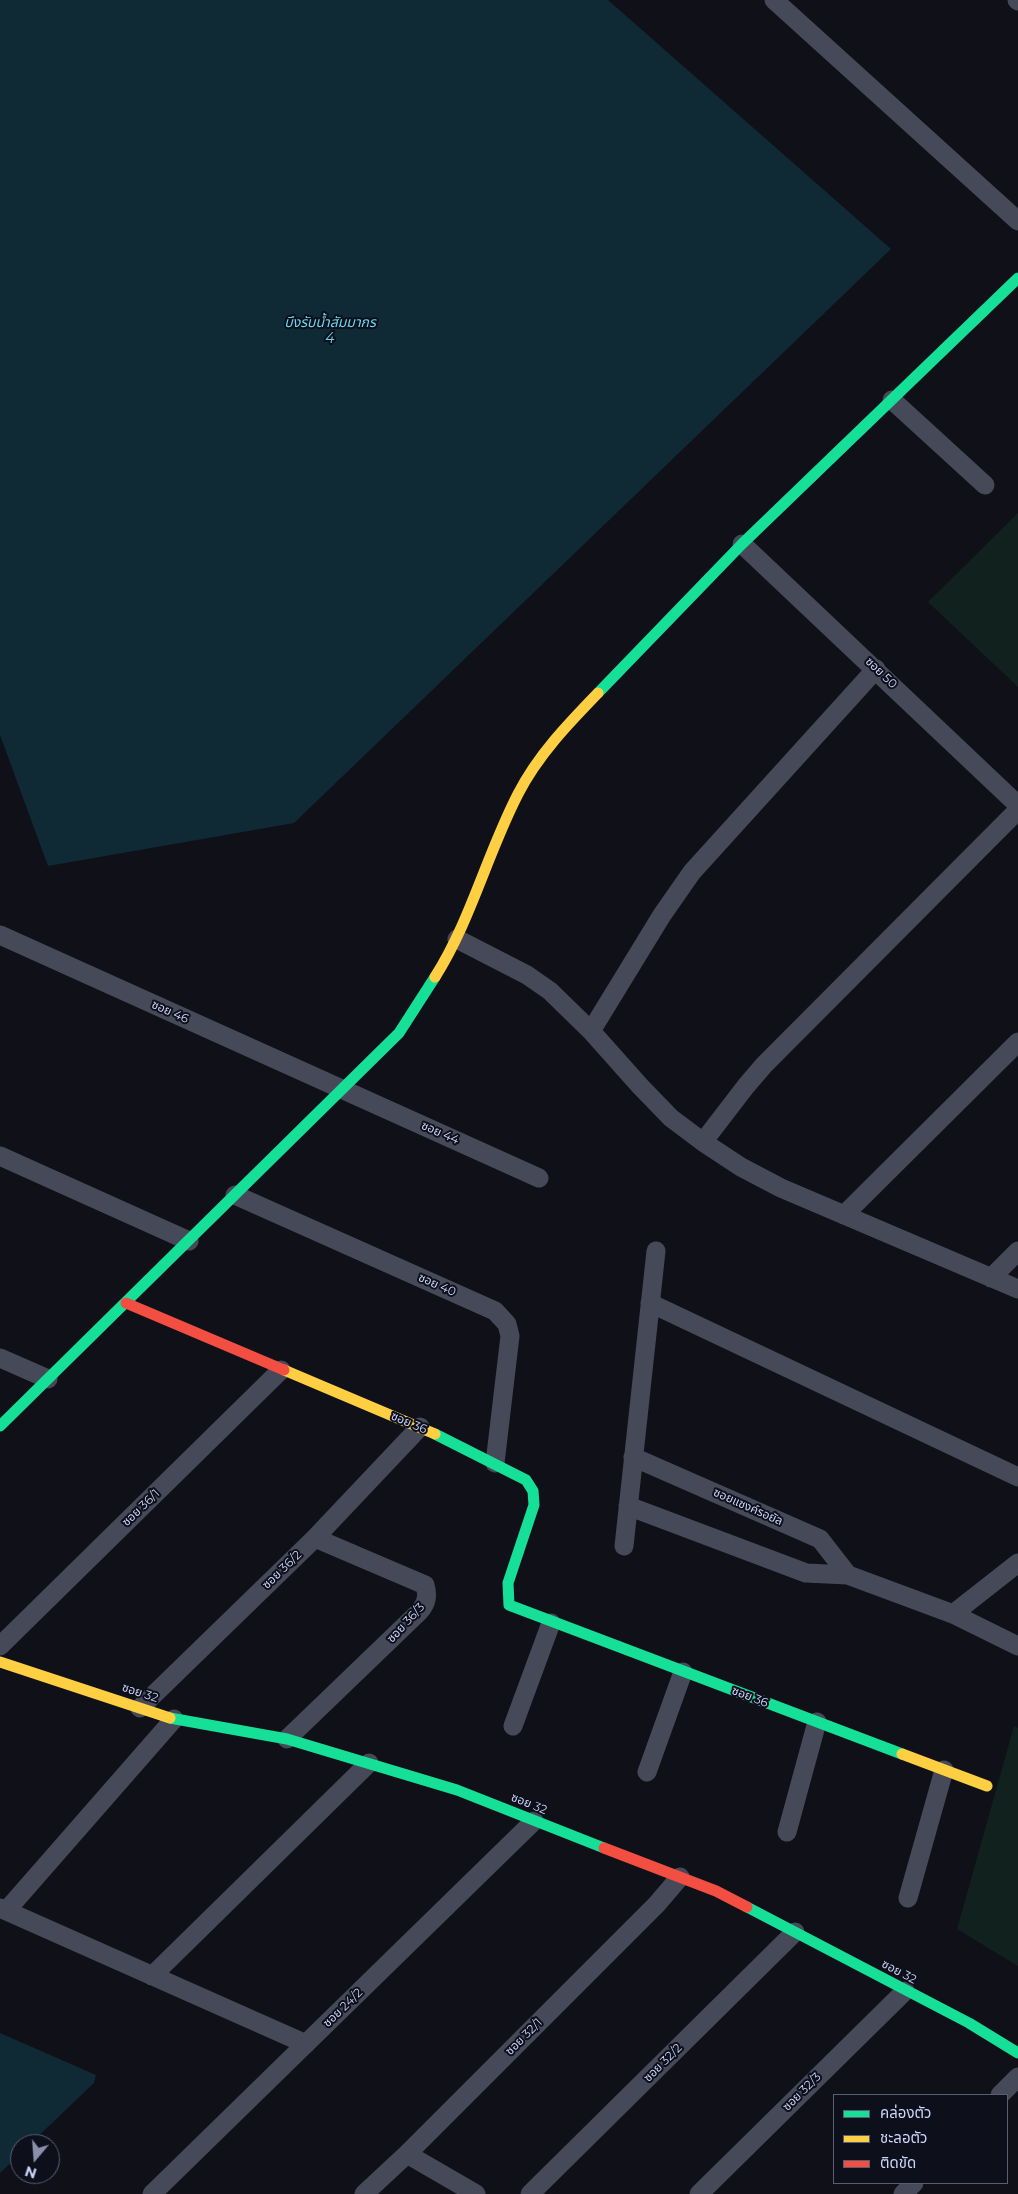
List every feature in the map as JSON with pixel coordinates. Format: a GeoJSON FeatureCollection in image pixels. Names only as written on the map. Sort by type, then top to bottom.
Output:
{"type":"FeatureCollection","features":[{"type":"Feature","properties":{"kind":"street"},"geometry":{"type":"LineString","coordinates":[[774,0],[1018,222]]}},
{"type":"Feature","properties":{"kind":"street"},"geometry":{"type":"LineString","coordinates":[[0,1426],[189,1241],[341,1088],[371,1062],[399,1033],[451,952],[518,794],[538,761],[556,737],[742,544],[1018,278]]}},
{"type":"Feature","properties":{"kind":"street"},"geometry":{"type":"LineString","coordinates":[[892,400],[985,486]]}},
{"type":"Feature","properties":{"kind":"street","name":"ซอย 50"},"geometry":{"type":"LineString","coordinates":[[742,544],[876,668],[1018,805]]}},
{"type":"Feature","properties":{"kind":"street"},"geometry":{"type":"LineString","coordinates":[[591,1031],[662,915],[692,872],[876,668]]}},
{"type":"Feature","properties":{"kind":"street"},"geometry":{"type":"LineString","coordinates":[[703,1142],[764,1065],[1018,810]]}},
{"type":"Feature","properties":{"kind":"street","name":"ซอย 46"},"geometry":{"type":"LineString","coordinates":[[0,935],[341,1088]]}},
{"type":"Feature","properties":{"kind":"street"},"geometry":{"type":"LineString","coordinates":[[456,939],[527,975],[550,991],[591,1031],[671,1118],[741,1167],[781,1188],[1018,1289]]}},
{"type":"Feature","properties":{"kind":"street"},"geometry":{"type":"LineString","coordinates":[[844,1215],[1018,1042]]}},
{"type":"Feature","properties":{"kind":"street","name":"ซอย 44"},"geometry":{"type":"LineString","coordinates":[[341,1088],[539,1178]]}},
{"type":"Feature","properties":{"kind":"street"},"geometry":{"type":"LineString","coordinates":[[0,1156],[189,1241]]}},
{"type":"Feature","properties":{"kind":"street","name":"ซอย 40"},"geometry":{"type":"LineString","coordinates":[[235,1195],[495,1311],[507,1324],[510,1336],[495,1463]]}},
{"type":"Feature","properties":{"kind":"street"},"geometry":{"type":"LineString","coordinates":[[991,1278],[1018,1251]]}},
{"type":"Feature","properties":{"kind":"street"},"geometry":{"type":"LineString","coordinates":[[624,1546],[656,1252]]}},
{"type":"Feature","properties":{"kind":"street","name":"ซอย 36"},"geometry":{"type":"LineString","coordinates":[[126,1303],[420,1427],[526,1480],[533,1491],[534,1505],[508,1583],[509,1605],[987,1786]]}},
{"type":"Feature","properties":{"kind":"street"},"geometry":{"type":"LineString","coordinates":[[650,1303],[1018,1477]]}},
{"type":"Feature","properties":{"kind":"street"},"geometry":{"type":"LineString","coordinates":[[0,1358],[48,1379]]}},
{"type":"Feature","properties":{"kind":"street","name":"ซอย 36/1"},"geometry":{"type":"LineString","coordinates":[[1,1659],[281,1370]]}},
{"type":"Feature","properties":{"kind":"street","name":"ซอย 36/2"},"geometry":{"type":"LineString","coordinates":[[140,1708],[314,1538],[420,1427]]}},
{"type":"Feature","properties":{"kind":"street","name":"ซอยแซงค์รอยัล"},"geometry":{"type":"LineString","coordinates":[[633,1456],[820,1539],[848,1575]]}},
{"type":"Feature","properties":{"kind":"street"},"geometry":{"type":"LineString","coordinates":[[628,1506],[806,1573],[848,1575],[953,1614],[1018,1646]]}},
{"type":"Feature","properties":{"kind":"street","name":"ซอย 36/3"},"geometry":{"type":"LineString","coordinates":[[287,1739],[421,1610],[426,1603],[428,1594],[425,1585],[314,1538]]}},
{"type":"Feature","properties":{"kind":"street"},"geometry":{"type":"LineString","coordinates":[[953,1614],[1018,1563]]}},
{"type":"Feature","properties":{"kind":"street"},"geometry":{"type":"LineString","coordinates":[[512,1726],[551,1622]]}},
{"type":"Feature","properties":{"kind":"street","name":"ซอย 32"},"geometry":{"type":"LineString","coordinates":[[1,1659],[174,1720],[287,1739],[456,1790],[716,1891],[969,2023],[1018,2053]]}},
{"type":"Feature","properties":{"kind":"street"},"geometry":{"type":"LineString","coordinates":[[647,1772],[683,1672]]}},
{"type":"Feature","properties":{"kind":"street"},"geometry":{"type":"LineString","coordinates":[[174,1720],[3,1910],[306,2044]]}},
{"type":"Feature","properties":{"kind":"street"},"geometry":{"type":"LineString","coordinates":[[787,1832],[817,1722]]}},
{"type":"Feature","properties":{"kind":"street"},"geometry":{"type":"LineString","coordinates":[[152,1976],[369,1763]]}},
{"type":"Feature","properties":{"kind":"street"},"geometry":{"type":"LineString","coordinates":[[908,1898],[944,1770]]}},
{"type":"Feature","properties":{"kind":"street","name":"ซอย 24/2"},"geometry":{"type":"LineString","coordinates":[[152,2194],[534,1821]]}},
{"type":"Feature","properties":{"kind":"street","name":"ซอย 32/1"},"geometry":{"type":"LineString","coordinates":[[364,2194],[407,2154],[657,1904],[680,1877]]}},
{"type":"Feature","properties":{"kind":"street","name":"ซอย 32/2"},"geometry":{"type":"LineString","coordinates":[[530,2194],[795,1932]]}},
{"type":"Feature","properties":{"kind":"street","name":"ซอย 32/3"},"geometry":{"type":"LineString","coordinates":[[699,2194],[905,1990]]}},
{"type":"Feature","properties":{"kind":"street"},"geometry":{"type":"LineString","coordinates":[[1001,2094],[1018,2077]]}},
{"type":"Feature","properties":{"kind":"street"},"geometry":{"type":"LineString","coordinates":[[407,2154],[476,2194]]}},
{"type":"Feature","properties":{"kind":"street"},"geometry":{"type":"LineString","coordinates":[[903,2194],[913,2184]]}},
{"type":"Feature","properties":{"kind":"green space"},"geometry":{"type":"Polygon","coordinates":[[[1018,513],[1018,687],[928,602],[1018,513]]]}},
{"type":"Feature","properties":{"kind":"green space"},"geometry":{"type":"Polygon","coordinates":[[[1014,1726],[1018,1728],[1018,1966],[957,1929],[1014,1726]]]}},
{"type":"Feature","properties":{"kind":"water","name":"บึงรับน้ำสัมมากร 4"},"geometry":{"type":"Polygon","coordinates":[[[0,0],[608,0],[891,249],[294,823],[48,866],[0,735],[0,0]]]}},
{"type":"Feature","properties":{"kind":"water"},"geometry":{"type":"Polygon","coordinates":[[[0,2033],[96,2075],[94,2083],[40,2134],[10,2134],[10,2164],[0,2173],[0,2033]]]}},
{"type":"Feature","properties":{"kind":"traffic: fast"},"geometry":{"type":"LineString","coordinates":[[598,693],[742,544],[1018,278]]}},
{"type":"Feature","properties":{"kind":"traffic: fast"},"geometry":{"type":"LineString","coordinates":[[0,1426],[399,1033],[435,977]]}},
{"type":"Feature","properties":{"kind":"traffic: fast"},"geometry":{"type":"LineString","coordinates":[[435,1434],[526,1480],[533,1491],[534,1505],[508,1583],[509,1605],[902,1754]]}},
{"type":"Feature","properties":{"kind":"traffic: fast"},"geometry":{"type":"LineString","coordinates":[[170,1718],[287,1739],[457,1790],[604,1848]]}},
{"type":"Feature","properties":{"kind":"traffic: fast"},"geometry":{"type":"LineString","coordinates":[[747,1907],[969,2023],[1018,2053]]}},
{"type":"Feature","properties":{"kind":"traffic: slow"},"geometry":{"type":"LineString","coordinates":[[435,977],[459,933],[507,817],[526,780],[554,740],[598,693]]}},
{"type":"Feature","properties":{"kind":"traffic: slow"},"geometry":{"type":"LineString","coordinates":[[284,1370],[435,1434]]}},
{"type":"Feature","properties":{"kind":"traffic: slow"},"geometry":{"type":"LineString","coordinates":[[0,1662],[170,1718]]}},
{"type":"Feature","properties":{"kind":"traffic: slow"},"geometry":{"type":"LineString","coordinates":[[902,1754],[987,1786]]}},
{"type":"Feature","properties":{"kind":"traffic: jam"},"geometry":{"type":"LineString","coordinates":[[126,1303],[284,1370]]}},
{"type":"Feature","properties":{"kind":"traffic: jam"},"geometry":{"type":"LineString","coordinates":[[604,1848],[716,1891],[747,1907]]}}]}
